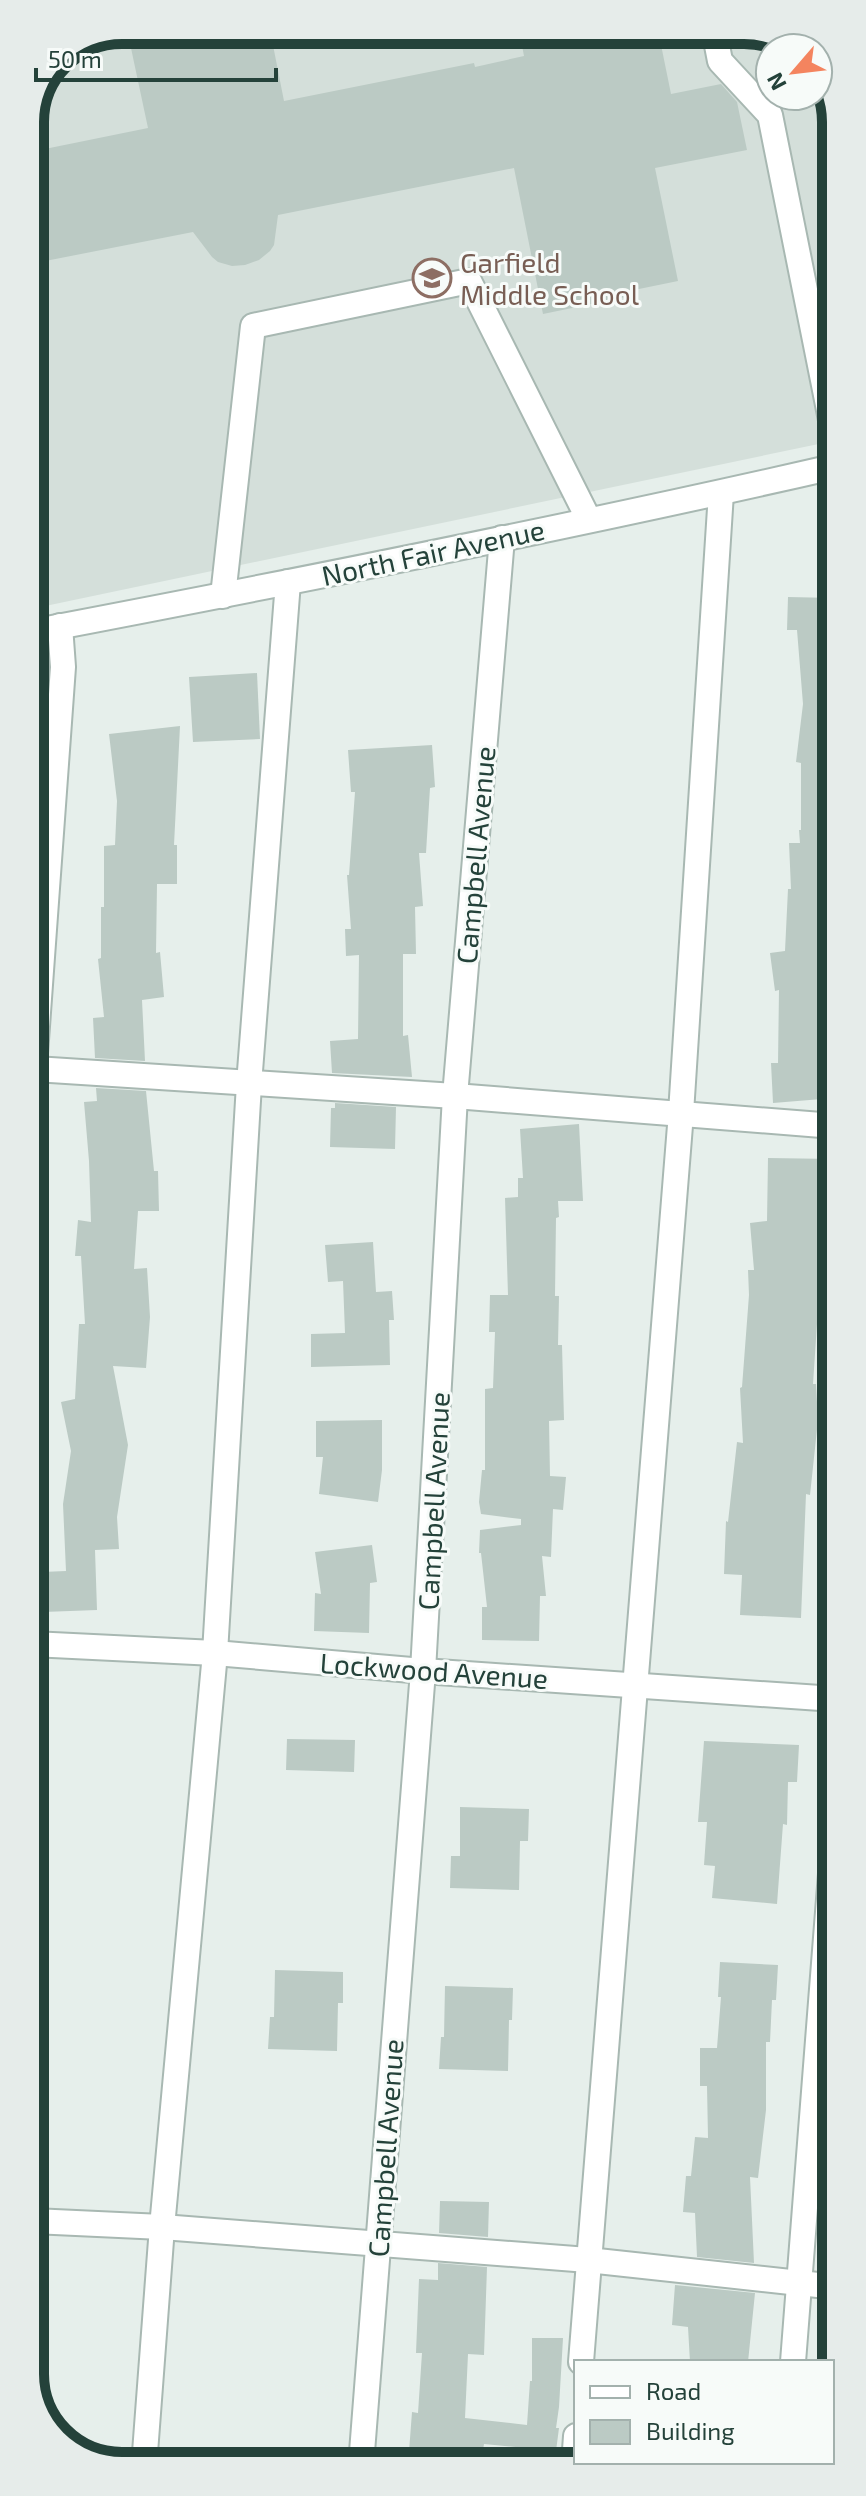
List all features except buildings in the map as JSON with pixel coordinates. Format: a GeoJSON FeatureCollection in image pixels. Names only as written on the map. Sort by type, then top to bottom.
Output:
{"type":"FeatureCollection","features":[{"type":"Feature","properties":{"kind":"street"},"geometry":{"type":"LineString","coordinates":[[717,44],[720,61],[770,115],[822,375]]}},
{"type":"Feature","properties":{"kind":"street"},"geometry":{"type":"LineString","coordinates":[[223,596],[253,326],[438,287],[469,281],[589,520]]}},
{"type":"Feature","properties":{"kind":"street","name":"North Fair Avenue"},"geometry":{"type":"LineString","coordinates":[[44,629],[223,596],[822,470]]}},
{"type":"Feature","properties":{"kind":"street"},"geometry":{"type":"LineString","coordinates":[[581,2360],[681,1113],[721,493]]}},
{"type":"Feature","properties":{"kind":"street","name":"Campbell Avenue"},"geometry":{"type":"LineString","coordinates":[[362,2452],[423,1671],[455,1096],[502,538]]}},
{"type":"Feature","properties":{"kind":"street"},"geometry":{"type":"LineString","coordinates":[[145,2452],[162,2227],[215,1653],[249,1084],[288,582]]}},
{"type":"Feature","properties":{"kind":"street"},"geometry":{"type":"LineString","coordinates":[[44,862],[63,667],[60,626]]}},
{"type":"Feature","properties":{"kind":"street"},"geometry":{"type":"LineString","coordinates":[[44,1070],[455,1096],[822,1125]]}},
{"type":"Feature","properties":{"kind":"street","name":"Lockwood Avenue"},"geometry":{"type":"LineString","coordinates":[[44,1645],[215,1653],[423,1671],[822,1698]]}},
{"type":"Feature","properties":{"kind":"street"},"geometry":{"type":"LineString","coordinates":[[793,2360],[822,1980]]}},
{"type":"Feature","properties":{"kind":"street"},"geometry":{"type":"LineString","coordinates":[[44,2222],[162,2227],[588,2260],[822,2286]]}},
{"type":"Feature","properties":{"kind":"shaded area","name":"Garfield Middle School"},"geometry":{"type":"Polygon","coordinates":[[[122,44],[749,44],[754,44],[754,112],[821,112],[822,443],[44,606],[44,122],[45,107],[57,79],[79,57],[107,45],[122,44]]]}},
{"type":"Feature","properties":{"kind":"place","name":"Garfield Middle School"},"geometry":{"type":"Point","coordinates":[432,278]}}]}
